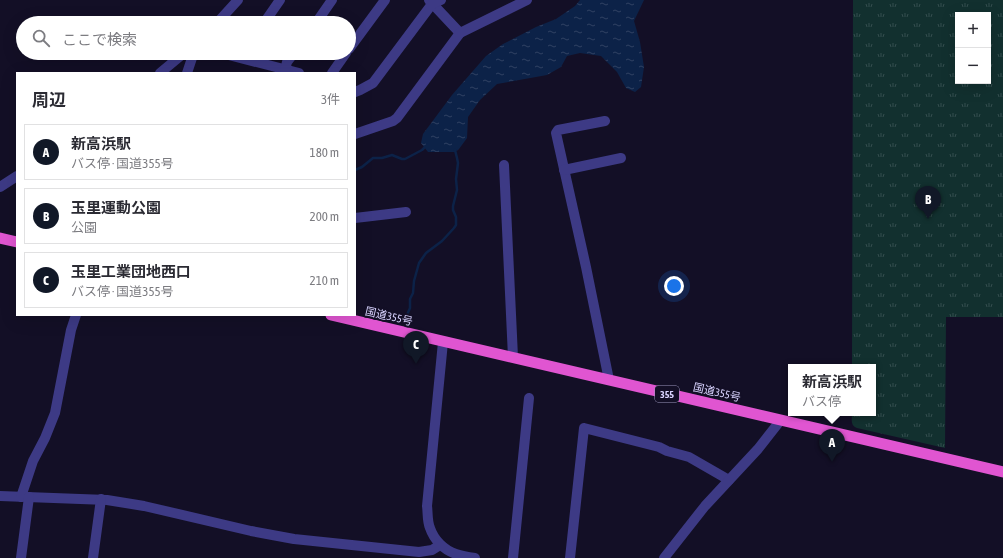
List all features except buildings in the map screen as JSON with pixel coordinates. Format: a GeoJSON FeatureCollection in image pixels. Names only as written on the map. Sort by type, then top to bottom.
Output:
{"type":"FeatureCollection","features":[{"type":"Feature","properties":{"kind":"highway"},"geometry":{"type":"LineString","coordinates":[[0,238],[16,242]]}},
{"type":"Feature","properties":{"kind":"highway","name":"国道355号"},"geometry":{"type":"LineString","coordinates":[[335,316],[1003,472]]}},
{"type":"Feature","properties":{"kind":"street"},"geometry":{"type":"LineString","coordinates":[[223,16],[238,0]]}},
{"type":"Feature","properties":{"kind":"street"},"geometry":{"type":"LineString","coordinates":[[269,16],[280,0]]}},
{"type":"Feature","properties":{"kind":"street"},"geometry":{"type":"LineString","coordinates":[[321,16],[332,0]]}},
{"type":"Feature","properties":{"kind":"street"},"geometry":{"type":"LineString","coordinates":[[356,39],[385,0]]}},
{"type":"Feature","properties":{"kind":"street"},"geometry":{"type":"LineString","coordinates":[[356,134],[393,121],[397,118],[460,32],[527,0]]}},
{"type":"Feature","properties":{"kind":"street"},"geometry":{"type":"LineString","coordinates":[[356,92],[373,83],[434,1],[460,32]]}},
{"type":"Feature","properties":{"kind":"street"},"geometry":{"type":"LineString","coordinates":[[161,72],[176,60]]}},
{"type":"Feature","properties":{"kind":"street"},"geometry":{"type":"LineString","coordinates":[[187,72],[191,60]]}},
{"type":"Feature","properties":{"kind":"street"},"geometry":{"type":"LineString","coordinates":[[255,60],[294,72]]}},
{"type":"Feature","properties":{"kind":"street"},"geometry":{"type":"LineString","coordinates":[[285,70],[289,60]]}},
{"type":"Feature","properties":{"kind":"street"},"geometry":{"type":"LineString","coordinates":[[333,72],[341,60]]}},
{"type":"Feature","properties":{"kind":"street"},"geometry":{"type":"LineString","coordinates":[[605,120],[558,130],[556,135],[586,267],[609,380]]}},
{"type":"Feature","properties":{"kind":"street"},"geometry":{"type":"LineString","coordinates":[[564,170],[621,158]]}},
{"type":"Feature","properties":{"kind":"street"},"geometry":{"type":"LineString","coordinates":[[504,165],[513,358]]}},
{"type":"Feature","properties":{"kind":"street"},"geometry":{"type":"LineString","coordinates":[[0,187],[16,177]]}},
{"type":"Feature","properties":{"kind":"street"},"geometry":{"type":"LineString","coordinates":[[356,218],[406,212]]}},
{"type":"Feature","properties":{"kind":"street"},"geometry":{"type":"LineString","coordinates":[[21,558],[25,497],[33,461],[46,438],[55,413],[76,316]]}},
{"type":"Feature","properties":{"kind":"street"},"geometry":{"type":"LineString","coordinates":[[443,342],[428,506],[429,528],[440,545],[455,554],[475,558]]}},
{"type":"Feature","properties":{"kind":"street"},"geometry":{"type":"LineString","coordinates":[[513,558],[529,398]]}},
{"type":"Feature","properties":{"kind":"street"},"geometry":{"type":"LineString","coordinates":[[664,558],[706,506],[758,449],[780,421]]}},
{"type":"Feature","properties":{"kind":"street"},"geometry":{"type":"LineString","coordinates":[[570,558],[584,428],[658,446],[667,451],[689,457],[729,480]]}},
{"type":"Feature","properties":{"kind":"street"},"geometry":{"type":"LineString","coordinates":[[0,496],[101,499],[144,506],[250,531],[294,539],[419,552],[432,550],[440,545]]}},
{"type":"Feature","properties":{"kind":"street"},"geometry":{"type":"LineString","coordinates":[[92,558],[101,499]]}},
{"type":"Feature","properties":{"kind":"green space"},"geometry":{"type":"Polygon","coordinates":[[[853,0],[1003,0],[1003,317],[946,317],[945,448],[857,428],[853,425],[852,416],[876,416],[876,364],[852,364],[853,0]]]}},
{"type":"Feature","properties":{"kind":"water"},"geometry":{"type":"Polygon","coordinates":[[[580,0],[644,0],[634,21],[640,42],[644,67],[641,87],[635,92],[626,88],[617,72],[601,56],[580,53],[567,56],[561,67],[547,75],[497,84],[480,100],[468,117],[467,138],[459,149],[455,152],[428,152],[421,143],[423,134],[452,95],[486,56],[503,44],[536,27],[556,19],[575,6],[580,0]]]}},
{"type":"Feature","properties":{"kind":"waterway"},"geometry":{"type":"LineString","coordinates":[[356,170],[362,167],[373,158],[382,158],[392,155],[405,159],[422,150],[427,145]]}},
{"type":"Feature","properties":{"kind":"waterway"},"geometry":{"type":"LineString","coordinates":[[404,322],[410,308],[410,299],[413,293],[414,281],[419,263],[426,253],[442,241],[456,225],[456,217],[453,206],[457,190],[456,179],[458,163],[455,150]]}},
{"type":"Feature","properties":{"kind":"place","name":"玉里運動公園"},"geometry":{"type":"Point","coordinates":[928,219]}},
{"type":"Feature","properties":{"kind":"place","name":"玉里工業団地西口"},"geometry":{"type":"Point","coordinates":[416,364]}},
{"type":"Feature","properties":{"kind":"place","name":"新高浜駅"},"geometry":{"type":"Point","coordinates":[832,462]}}]}
